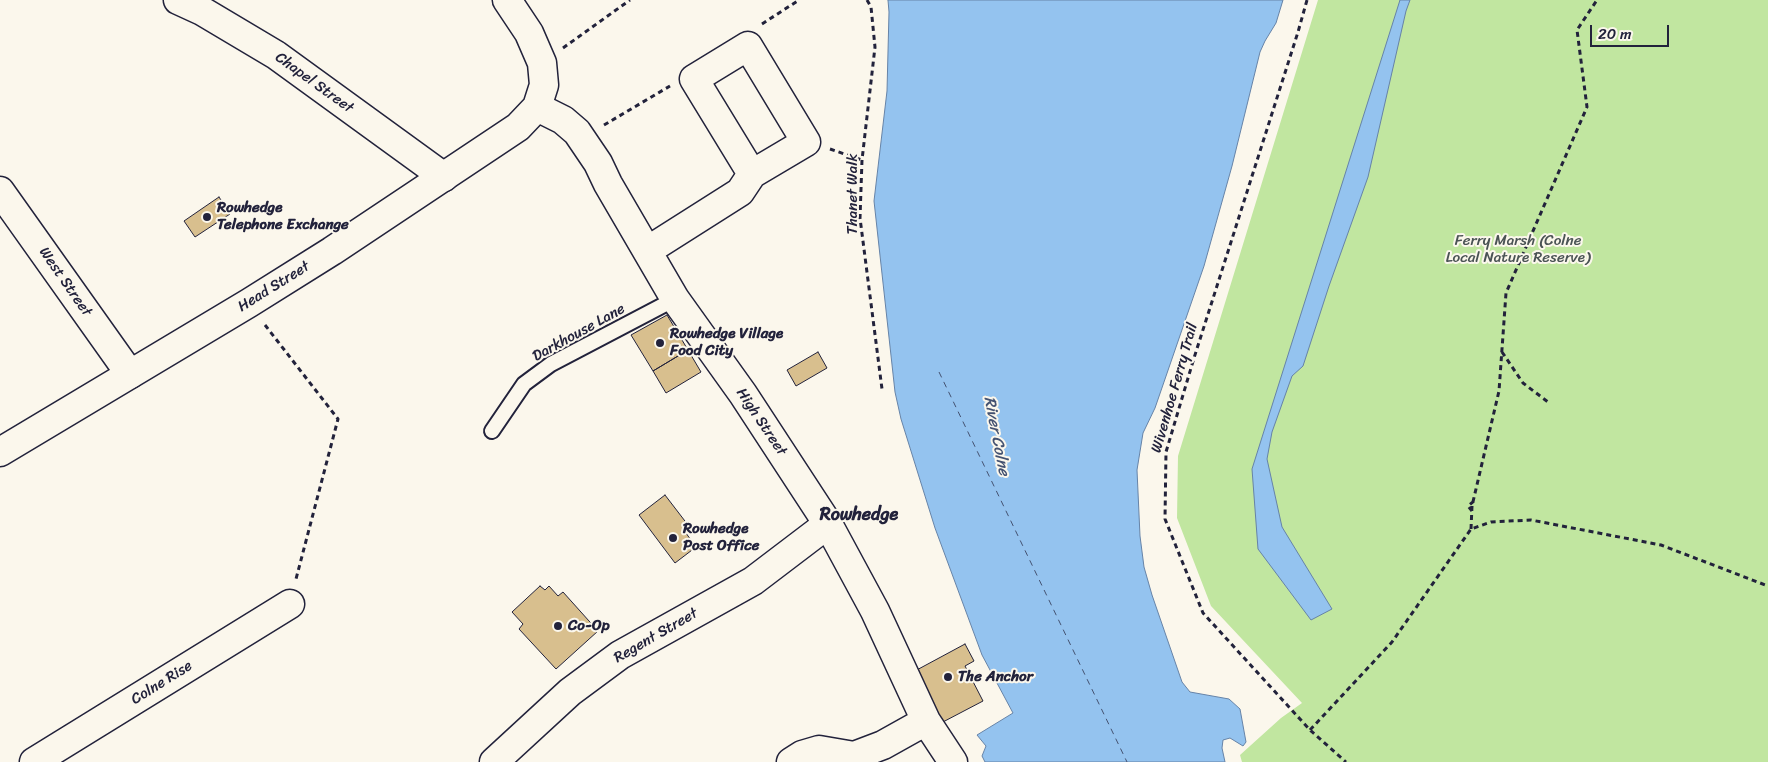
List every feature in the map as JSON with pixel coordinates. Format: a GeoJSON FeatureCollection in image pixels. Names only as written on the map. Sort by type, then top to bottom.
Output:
{"type":"FeatureCollection","features":[{"type":"Feature","properties":{"kind":"street","name":"Chapel Street"},"geometry":{"type":"LineString","coordinates":[[178,0],[202,11],[276,55],[444,177]]}},
{"type":"Feature","properties":{"kind":"street"},"geometry":{"type":"LineString","coordinates":[[507,0],[529,33],[542,63],[544,85],[538,107]]}},
{"type":"Feature","properties":{"kind":"street"},"geometry":{"type":"LineString","coordinates":[[647,251],[740,192],[752,174],[806,142],[748,46],[694,79],[752,174]]}},
{"type":"Feature","properties":{"kind":"street","name":"Head Street"},"geometry":{"type":"LineString","coordinates":[[0,452],[332,251],[518,127],[538,107]]}},
{"type":"Feature","properties":{"kind":"street","name":"High Street"},"geometry":{"type":"LineString","coordinates":[[538,107],[563,120],[577,132],[598,163],[608,184],[675,299],[743,394],[828,524],[875,611],[926,721],[952,762]]}},
{"type":"Feature","properties":{"kind":"street","name":"West Street"},"geometry":{"type":"LineString","coordinates":[[0,191],[130,374]]}},
{"type":"Feature","properties":{"kind":"street","name":"Regent Street"},"geometry":{"type":"LineString","coordinates":[[494,762],[570,692],[620,655],[753,581],[828,524]]}},
{"type":"Feature","properties":{"kind":"street","name":"Colne Rise"},"geometry":{"type":"LineString","coordinates":[[34,762],[290,604]]}},
{"type":"Feature","properties":{"kind":"street"},"geometry":{"type":"LineString","coordinates":[[791,762],[802,755],[819,750],[854,756],[883,745],[926,721]]}},
{"type":"Feature","properties":{"kind":"lane","name":"Darkhouse Lane"},"geometry":{"type":"LineString","coordinates":[[492,431],[524,384],[551,364],[675,299]]}},
{"type":"Feature","properties":{"kind":"path"},"geometry":{"type":"LineString","coordinates":[[542,63],[630,0]]}},
{"type":"Feature","properties":{"kind":"path"},"geometry":{"type":"LineString","coordinates":[[748,46],[749,32],[799,0]]}},
{"type":"Feature","properties":{"kind":"path","name":"Thanet Walk"},"geometry":{"type":"LineString","coordinates":[[867,0],[871,7],[874,47],[862,160],[860,218],[882,389]]}},
{"type":"Feature","properties":{"kind":"path","name":"Wivenhoe Ferry Trail"},"geometry":{"type":"LineString","coordinates":[[1307,0],[1166,452],[1166,519],[1203,614],[1310,730],[1346,762]]}},
{"type":"Feature","properties":{"kind":"path"},"geometry":{"type":"LineString","coordinates":[[1310,730],[1392,642],[1471,529],[1474,501],[1499,391],[1506,293],[1587,107],[1577,30],[1598,0]]}},
{"type":"Feature","properties":{"kind":"path"},"geometry":{"type":"LineString","coordinates":[[581,139],[677,82],[694,79]]}},
{"type":"Feature","properties":{"kind":"path"},"geometry":{"type":"LineString","coordinates":[[806,142],[862,160]]}},
{"type":"Feature","properties":{"kind":"path"},"geometry":{"type":"LineString","coordinates":[[249,303],[338,419],[290,604]]}},
{"type":"Feature","properties":{"kind":"path"},"geometry":{"type":"LineString","coordinates":[[1502,352],[1523,383],[1548,402]]}},
{"type":"Feature","properties":{"kind":"path"},"geometry":{"type":"LineString","coordinates":[[1471,529],[1491,522],[1531,520],[1661,546],[1768,586]]}},
{"type":"Feature","properties":{"kind":"green space","name":"Ferry Marsh (Colne Local Nature Reserve)"},"geometry":{"type":"Polygon","coordinates":[[[1318,0],[1768,0],[1768,762],[1242,762],[1240,755],[1281,718],[1302,703],[1211,606],[1177,518],[1178,456],[1318,0]]]}},
{"type":"Feature","properties":{"kind":"water","name":"River Colne"},"geometry":{"type":"Polygon","coordinates":[[[888,0],[1283,0],[1276,23],[1260,52],[1232,166],[1204,266],[1155,408],[1143,433],[1137,470],[1140,536],[1144,567],[1182,682],[1190,692],[1229,699],[1240,709],[1246,742],[1243,746],[1230,738],[1223,740],[1222,748],[1225,762],[985,762],[982,756],[986,746],[977,735],[1013,713],[982,655],[935,528],[901,419],[895,392],[874,201],[887,91],[888,0]]]}},
{"type":"Feature","properties":{"kind":"water"},"geometry":{"type":"Polygon","coordinates":[[[1400,0],[1410,0],[1368,177],[1303,366],[1292,376],[1272,432],[1267,459],[1282,527],[1332,609],[1311,620],[1258,549],[1252,469],[1400,0]]]}},
{"type":"Feature","properties":{"kind":"building","name":"Rowhedge Telephone Exchange"},"geometry":{"type":"Polygon","coordinates":[[[219,197],[230,214],[195,237],[184,221],[219,197]]]}},
{"type":"Feature","properties":{"kind":"building","name":"Rowhedge Village Food City"},"geometry":{"type":"Polygon","coordinates":[[[667,315],[688,350],[653,371],[631,335],[667,315]]]}},
{"type":"Feature","properties":{"kind":"building"},"geometry":{"type":"Polygon","coordinates":[[[688,350],[701,372],[666,393],[653,371],[688,350]]]}},
{"type":"Feature","properties":{"kind":"building"},"geometry":{"type":"Polygon","coordinates":[[[818,352],[827,368],[796,386],[787,370],[818,352]]]}},
{"type":"Feature","properties":{"kind":"building","name":"Rowhedge Post Office"},"geometry":{"type":"Polygon","coordinates":[[[665,495],[688,525],[683,529],[696,547],[675,563],[639,515],[665,495]]]}},
{"type":"Feature","properties":{"kind":"building","name":"Co-Op"},"geometry":{"type":"Polygon","coordinates":[[[540,586],[545,590],[549,586],[558,596],[563,592],[598,631],[556,669],[519,629],[523,624],[512,612],[540,586]]]}},
{"type":"Feature","properties":{"kind":"building"},"geometry":{"type":"Polygon","coordinates":[[[965,644],[974,661],[965,666],[983,701],[941,723],[913,672],[965,644]]]}},
{"type":"Feature","properties":{"kind":"ferry route"},"geometry":{"type":"LineString","coordinates":[[939,372],[1127,762]]}},
{"type":"Feature","properties":{"kind":"place","name":"Rowhedge Telephone Exchange"},"geometry":{"type":"Point","coordinates":[207,217]}},
{"type":"Feature","properties":{"kind":"place","name":"Rowhedge Village Food City"},"geometry":{"type":"Point","coordinates":[660,343]}},
{"type":"Feature","properties":{"kind":"place","name":"Rowhedge Post Office"},"geometry":{"type":"Point","coordinates":[673,538]}},
{"type":"Feature","properties":{"kind":"place","name":"Co-Op"},"geometry":{"type":"Point","coordinates":[558,626]}},
{"type":"Feature","properties":{"kind":"place","name":"The Anchor"},"geometry":{"type":"Point","coordinates":[948,677]}},
{"type":"Feature","properties":{"kind":"district","name":"Rowhedge"},"geometry":{"type":"Point","coordinates":[859,515]}}]}
